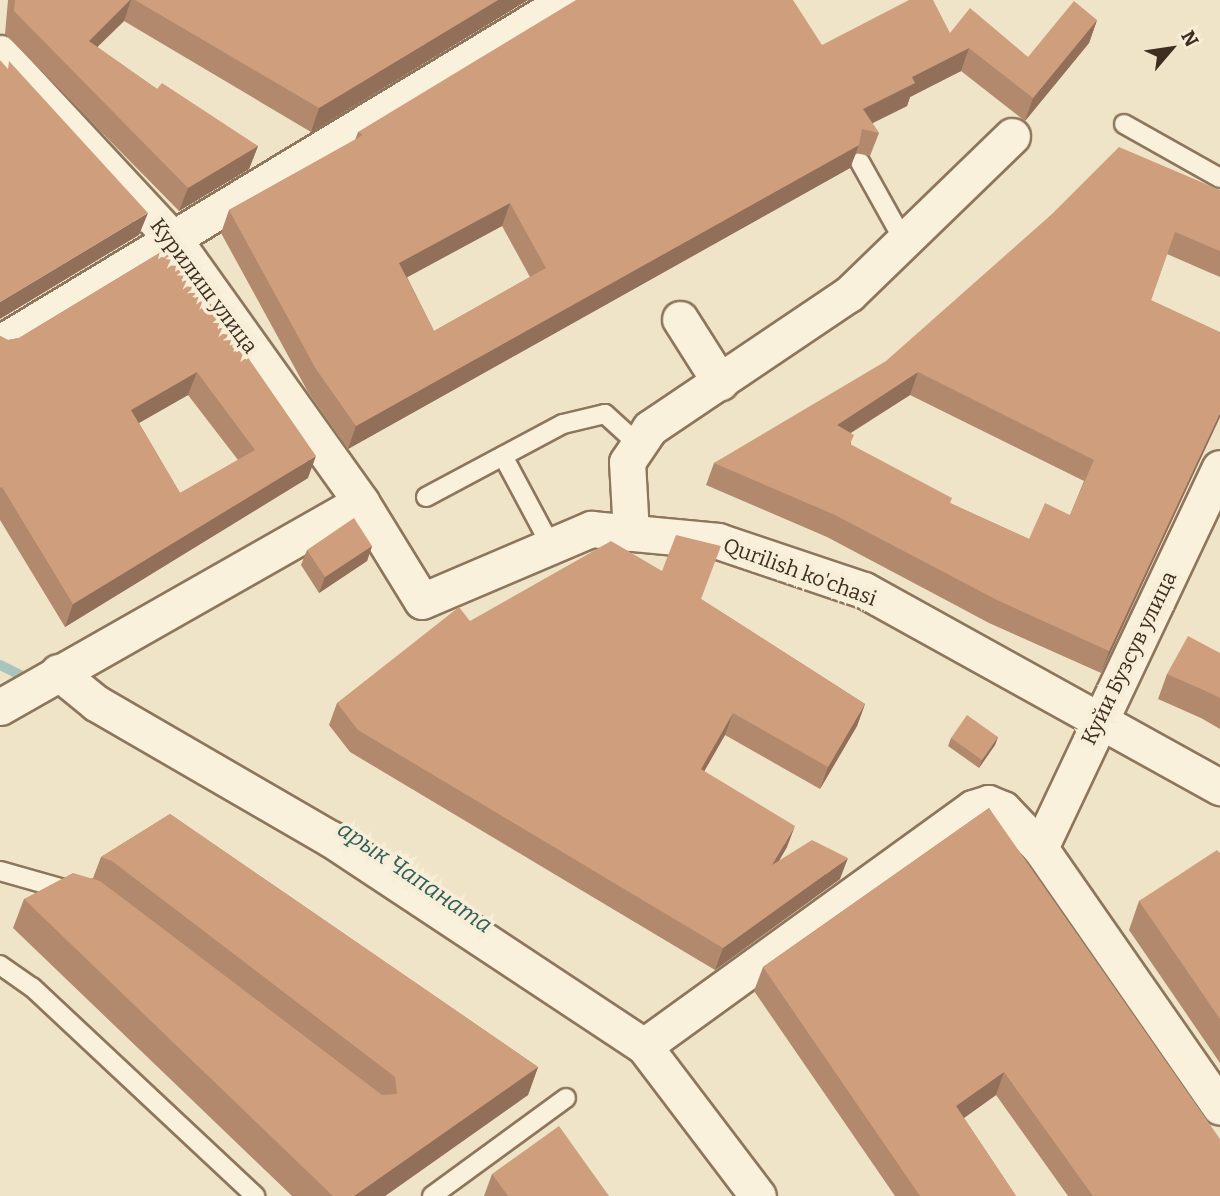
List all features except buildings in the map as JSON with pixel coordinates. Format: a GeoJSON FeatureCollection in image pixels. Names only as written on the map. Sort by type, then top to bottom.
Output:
{"type":"FeatureCollection","features":[{"type":"Feature","properties":{"kind":"street"},"geometry":{"type":"LineString","coordinates":[[0,343],[175,241],[567,0]]}},
{"type":"Feature","properties":{"kind":"street","name":"Курилиш улица"},"geometry":{"type":"LineString","coordinates":[[0,53],[175,241],[361,502]]}},
{"type":"Feature","properties":{"kind":"street"},"geometry":{"type":"LineString","coordinates":[[631,533],[626,462],[650,428],[849,294],[1012,136]]}},
{"type":"Feature","properties":{"kind":"street"},"geometry":{"type":"LineString","coordinates":[[680,319],[720,382]]}},
{"type":"Feature","properties":{"kind":"street","name":"Куйи Бузсув улица"},"geometry":{"type":"LineString","coordinates":[[1040,848],[1220,468]]}},
{"type":"Feature","properties":{"kind":"street"},"geometry":{"type":"LineString","coordinates":[[1,707],[53,674],[361,502]]}},
{"type":"Feature","properties":{"kind":"street","name":"Qurilish ko'chasi"},"geometry":{"type":"LineString","coordinates":[[361,502],[422,601],[592,529],[718,541],[864,590],[1220,787]]}},
{"type":"Feature","properties":{"kind":"street"},"geometry":{"type":"LineString","coordinates":[[53,674],[96,703],[331,839],[644,1046],[758,1196]]}},
{"type":"Feature","properties":{"kind":"street"},"geometry":{"type":"LineString","coordinates":[[644,1046],[973,808],[988,803],[1003,809],[1040,848],[1220,1107]]}},
{"type":"Feature","properties":{"kind":"lane"},"geometry":{"type":"LineString","coordinates":[[1125,124],[1220,178]]}},
{"type":"Feature","properties":{"kind":"lane"},"geometry":{"type":"LineString","coordinates":[[860,162],[904,241]]}},
{"type":"Feature","properties":{"kind":"lane"},"geometry":{"type":"LineString","coordinates":[[426,497],[564,424],[605,414],[639,445]]}},
{"type":"Feature","properties":{"kind":"lane"},"geometry":{"type":"LineString","coordinates":[[503,456],[551,546]]}},
{"type":"Feature","properties":{"kind":"lane"},"geometry":{"type":"LineString","coordinates":[[0,871],[96,899]]}},
{"type":"Feature","properties":{"kind":"lane"},"geometry":{"type":"LineString","coordinates":[[0,965],[32,987],[255,1196]]}},
{"type":"Feature","properties":{"kind":"lane"},"geometry":{"type":"LineString","coordinates":[[432,1196],[566,1098]]}},
{"type":"Feature","properties":{"kind":"waterway","name":"арык Чапаната"},"geometry":{"type":"LineString","coordinates":[[0,665],[31,680]]}}]}
